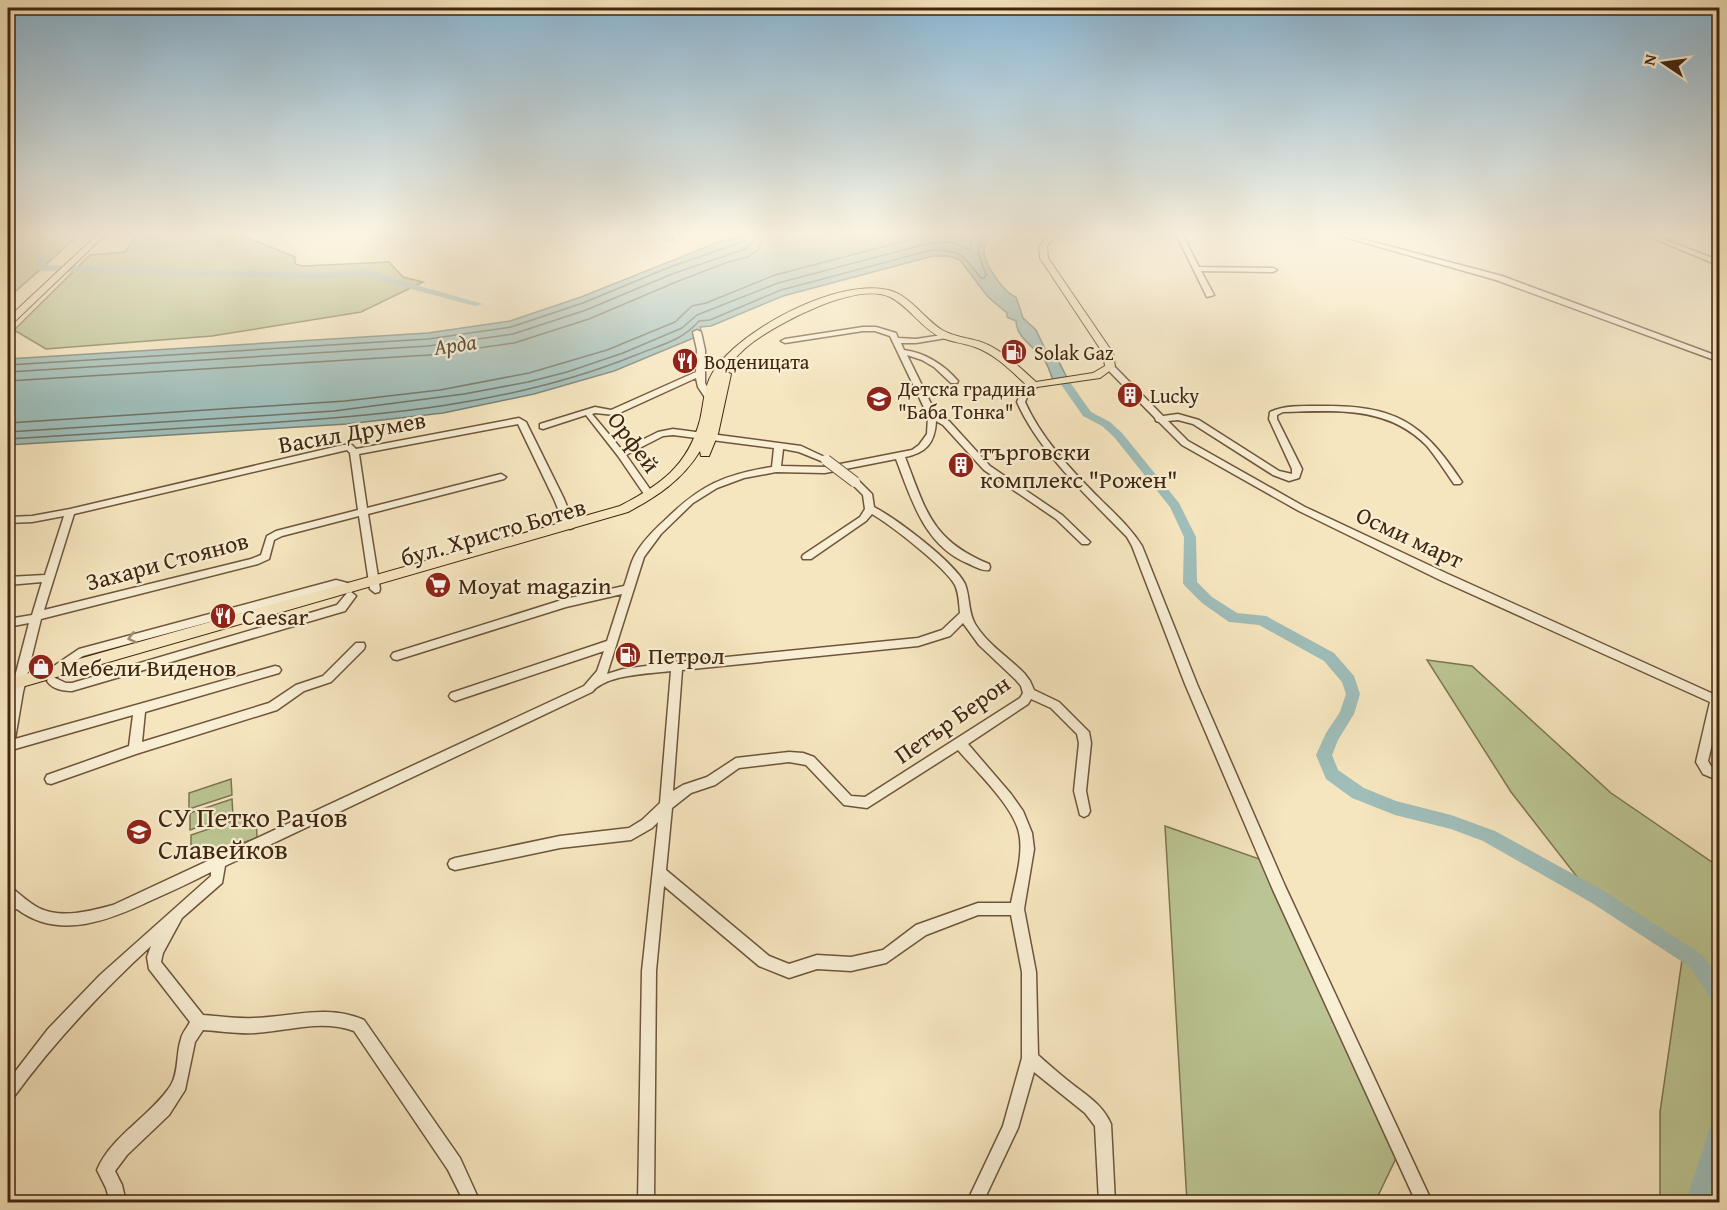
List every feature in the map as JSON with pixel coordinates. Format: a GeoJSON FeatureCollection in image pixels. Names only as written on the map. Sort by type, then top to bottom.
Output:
{"type":"FeatureCollection","features":[{"type":"Feature","properties":{"kind":"main road"},"geometry":{"type":"LineString","coordinates":[[8,315],[35,290]]}},
{"type":"Feature","properties":{"kind":"main road"},"geometry":{"type":"LineString","coordinates":[[8,323],[41,290]]}},
{"type":"Feature","properties":{"kind":"main road"},"geometry":{"type":"LineString","coordinates":[[1039,386],[1101,375],[1110,367],[1111,359],[1101,341],[1066,290]]}},
{"type":"Feature","properties":{"kind":"main road","name":"бул. Христо Ботев"},"geometry":{"type":"LineString","coordinates":[[13,688],[351,592],[624,509],[648,496],[680,472],[707,436],[709,397],[717,374],[729,357],[747,340],[779,320],[856,292],[881,291],[895,297],[946,336],[985,348],[1039,386]]}},
{"type":"Feature","properties":{"kind":"main road","name":"бул. Христо Ботев"},"geometry":{"type":"LineString","coordinates":[[374,585],[575,532],[637,510],[660,497],[698,464],[726,375],[738,358],[754,343],[784,325],[830,305],[870,294],[895,297]]}},
{"type":"Feature","properties":{"kind":"street"},"geometry":{"type":"LineString","coordinates":[[1208,290],[1210,295]]}},
{"type":"Feature","properties":{"kind":"street"},"geometry":{"type":"LineString","coordinates":[[1532,290],[1719,360]]}},
{"type":"Feature","properties":{"kind":"street"},"geometry":{"type":"LineString","coordinates":[[595,683],[611,644],[639,556],[647,544],[690,501],[728,479],[776,469],[825,470],[900,456],[915,452],[928,440],[933,424],[932,416],[897,340],[887,332],[863,329],[785,341]]}},
{"type":"Feature","properties":{"kind":"street"},"geometry":{"type":"LineString","coordinates":[[697,332],[701,354],[699,374],[702,389],[709,397]]}},
{"type":"Feature","properties":{"kind":"street"},"geometry":{"type":"LineString","coordinates":[[897,340],[916,341],[946,336]]}},
{"type":"Feature","properties":{"kind":"street"},"geometry":{"type":"LineString","coordinates":[[902,352],[921,355],[930,360],[954,381]]}},
{"type":"Feature","properties":{"kind":"street","name":"Осми март"},"geometry":{"type":"LineString","coordinates":[[1110,367],[1159,419],[1195,450],[1302,509],[1444,577],[1718,701]]}},
{"type":"Feature","properties":{"kind":"street"},"geometry":{"type":"LineString","coordinates":[[543,426],[595,410],[612,413],[699,374]]}},
{"type":"Feature","properties":{"kind":"street"},"geometry":{"type":"LineString","coordinates":[[1039,386],[1022,396],[1022,408],[1070,474],[1130,535],[1137,546],[1191,684],[1276,881],[1424,1203]]}},
{"type":"Feature","properties":{"kind":"street"},"geometry":{"type":"LineString","coordinates":[[1159,419],[1178,417],[1196,422],[1267,468],[1289,478],[1296,476],[1297,469],[1273,419],[1273,414],[1291,410],[1343,408],[1365,410],[1393,418],[1419,434],[1434,450],[1457,482]]}},
{"type":"Feature","properties":{"kind":"street","name":"Орфей"},"geometry":{"type":"LineString","coordinates":[[590,416],[621,454],[647,492]]}},
{"type":"Feature","properties":{"kind":"street"},"geometry":{"type":"LineString","coordinates":[[932,416],[946,423],[987,468],[1059,517],[1085,542]]}},
{"type":"Feature","properties":{"kind":"street","name":"Васил Друмев"},"geometry":{"type":"LineString","coordinates":[[8,520],[32,519],[70,512],[343,448],[349,447],[354,452],[522,422],[560,499],[570,526]]}},
{"type":"Feature","properties":{"kind":"street","name":"Петър Берон"},"geometry":{"type":"LineString","coordinates":[[455,864],[560,842],[631,834],[647,824],[666,804],[687,789],[711,781],[736,763],[789,757],[803,758],[810,761],[848,801],[867,803],[1024,701],[1029,693],[1021,677],[981,640],[965,615],[962,591],[953,574],[904,531],[870,509],[867,494],[826,460],[801,449],[673,432],[661,434],[621,454]]}},
{"type":"Feature","properties":{"kind":"street"},"geometry":{"type":"LineString","coordinates":[[776,469],[779,445]]}},
{"type":"Feature","properties":{"kind":"street"},"geometry":{"type":"LineString","coordinates":[[354,452],[374,585]]}},
{"type":"Feature","properties":{"kind":"street"},"geometry":{"type":"LineString","coordinates":[[900,456],[921,510],[933,533],[951,552],[985,567]]}},
{"type":"Feature","properties":{"kind":"street","name":"Захари Стоянов"},"geometry":{"type":"LineString","coordinates":[[37,617],[254,562],[267,554],[268,541],[274,535],[501,477]]}},
{"type":"Feature","properties":{"kind":"street"},"geometry":{"type":"LineString","coordinates":[[807,557],[862,519],[870,509]]}},
{"type":"Feature","properties":{"kind":"street"},"geometry":{"type":"LineString","coordinates":[[70,512],[13,688],[8,746],[275,670]]}},
{"type":"Feature","properties":{"kind":"street"},"geometry":{"type":"LineString","coordinates":[[8,581],[50,578]]}},
{"type":"Feature","properties":{"kind":"street"},"geometry":{"type":"LineString","coordinates":[[397,656],[565,603],[628,589]]}},
{"type":"Feature","properties":{"kind":"street"},"geometry":{"type":"LineString","coordinates":[[54,676],[63,687],[72,687],[341,608],[351,592]]}},
{"type":"Feature","properties":{"kind":"street"},"geometry":{"type":"LineString","coordinates":[[11,900],[35,913],[68,920],[115,912],[595,683],[624,673],[918,642],[946,633],[965,615]]}},
{"type":"Feature","properties":{"kind":"street"},"geometry":{"type":"LineString","coordinates":[[8,623],[37,617]]}},
{"type":"Feature","properties":{"kind":"street"},"geometry":{"type":"LineString","coordinates":[[455,696],[611,644]]}},
{"type":"Feature","properties":{"kind":"street"},"geometry":{"type":"LineString","coordinates":[[51,779],[135,749],[273,707],[300,688],[327,679],[360,646]]}},
{"type":"Feature","properties":{"kind":"street"},"geometry":{"type":"LineString","coordinates":[[646,1203],[649,971],[677,666]]}},
{"type":"Feature","properties":{"kind":"street"},"geometry":{"type":"LineString","coordinates":[[1029,693],[1055,705],[1083,732],[1085,743],[1080,791],[1084,811]]}},
{"type":"Feature","properties":{"kind":"street"},"geometry":{"type":"LineString","coordinates":[[1718,701],[1702,762],[1707,771],[1719,776]]}},
{"type":"Feature","properties":{"kind":"street"},"geometry":{"type":"LineString","coordinates":[[135,749],[140,709]]}},
{"type":"Feature","properties":{"kind":"street"},"geometry":{"type":"LineString","coordinates":[[958,742],[1019,815],[1026,833],[1027,849],[1017,909],[1030,978],[1030,1058],[1011,1128],[975,1203]]}},
{"type":"Feature","properties":{"kind":"street"},"geometry":{"type":"LineString","coordinates":[[8,1093],[50,1040],[106,980],[218,879],[219,861]]}},
{"type":"Feature","properties":{"kind":"street"},"geometry":{"type":"LineString","coordinates":[[659,873],[764,961],[789,971],[817,962],[851,964],[886,956],[921,930],[978,909],[1017,909]]}},
{"type":"Feature","properties":{"kind":"street"},"geometry":{"type":"LineString","coordinates":[[177,914],[172,928],[156,952],[154,963],[199,1022],[258,1026],[344,1018],[359,1025],[454,1164],[472,1203]]}},
{"type":"Feature","properties":{"kind":"street"},"geometry":{"type":"LineString","coordinates":[[118,1203],[114,1185],[105,1170],[121,1149],[164,1109],[180,1085],[188,1039],[199,1022]]}},
{"type":"Feature","properties":{"kind":"street"},"geometry":{"type":"LineString","coordinates":[[1030,1058],[1063,1088],[1087,1103],[1103,1124],[1107,1203]]}},
{"type":"Feature","properties":{"kind":"green space"},"geometry":{"type":"Polygon","coordinates":[[[8,290],[16,290],[8,298],[8,290]]]}},
{"type":"Feature","properties":{"kind":"green space"},"geometry":{"type":"Polygon","coordinates":[[[54,290],[406,290],[361,312],[212,336],[46,349],[14,330],[54,290]]]}},
{"type":"Feature","properties":{"kind":"green space"},"geometry":{"type":"Polygon","coordinates":[[[1427,660],[1472,666],[1611,793],[1719,867],[1719,1202],[1660,1202],[1660,1112],[1683,953],[1581,882],[1511,792],[1427,660]]]}},
{"type":"Feature","properties":{"kind":"green space"},"geometry":{"type":"Polygon","coordinates":[[[231,779],[232,795],[189,809],[189,793],[231,779]]]}},
{"type":"Feature","properties":{"kind":"green space"},"geometry":{"type":"Polygon","coordinates":[[[232,799],[233,815],[190,830],[190,813],[232,799]]]}},
{"type":"Feature","properties":{"kind":"green space"},"geometry":{"type":"Polygon","coordinates":[[[256,813],[257,838],[191,860],[191,835],[256,813]]]}},
{"type":"Feature","properties":{"kind":"green space"},"geometry":{"type":"Polygon","coordinates":[[[1165,826],[1268,862],[1400,1150],[1375,1202],[1187,1202],[1165,826]]]}},
{"type":"Feature","properties":{"kind":"water","name":"Арда"},"geometry":{"type":"Polygon","coordinates":[[[597,290],[804,290],[783,296],[711,326],[700,327],[701,330],[695,332],[696,337],[614,371],[534,394],[443,413],[347,424],[8,445],[8,359],[428,333],[510,321],[597,290]]]}},
{"type":"Feature","properties":{"kind":"water"},"geometry":{"type":"Polygon","coordinates":[[[983,290],[1006,290],[1016,297],[1023,318],[1036,330],[1046,351],[1059,362],[1067,378],[1053,380],[1045,360],[1022,337],[1016,321],[1007,317],[1007,313],[983,290]]]}},
{"type":"Feature","properties":{"kind":"waterway"},"geometry":{"type":"LineString","coordinates":[[427,290],[478,304]]}},
{"type":"Feature","properties":{"kind":"waterway"},"geometry":{"type":"LineString","coordinates":[[1056,370],[1087,414],[1106,424],[1118,435],[1175,506],[1190,537],[1190,583],[1207,600],[1234,618],[1261,620],[1329,657],[1349,680],[1353,694],[1347,714],[1331,737],[1324,755],[1332,774],[1358,793],[1395,808],[1451,822],[1489,836],[1598,897],[1696,961],[1720,994]]}},
{"type":"Feature","properties":{"kind":"waterway"},"geometry":{"type":"LineString","coordinates":[[1696,1202],[1720,1128]]}},
{"type":"Feature","properties":{"kind":"place","name":"Solak Gaz"},"geometry":{"type":"Point","coordinates":[1014,352]}},
{"type":"Feature","properties":{"kind":"place","name":"Воденицата"},"geometry":{"type":"Point","coordinates":[685,361]}},
{"type":"Feature","properties":{"kind":"place","name":"Lucky"},"geometry":{"type":"Point","coordinates":[1130,395]}},
{"type":"Feature","properties":{"kind":"place","name":"Детска градина \"Баба Тонка\""},"geometry":{"type":"Point","coordinates":[879,399]}},
{"type":"Feature","properties":{"kind":"place","name":"търговски комплекс \"Рожен\""},"geometry":{"type":"Point","coordinates":[961,465]}},
{"type":"Feature","properties":{"kind":"place","name":"Moyat magazin"},"geometry":{"type":"Point","coordinates":[438,585]}},
{"type":"Feature","properties":{"kind":"place","name":"Caesar"},"geometry":{"type":"Point","coordinates":[223,616]}},
{"type":"Feature","properties":{"kind":"place","name":"Петрол"},"geometry":{"type":"Point","coordinates":[628,655]}},
{"type":"Feature","properties":{"kind":"place","name":"Мебели Виденов"},"geometry":{"type":"Point","coordinates":[41,667]}},
{"type":"Feature","properties":{"kind":"place","name":"СУ Петко Рачов Славейков"},"geometry":{"type":"Point","coordinates":[139,832]}}]}
